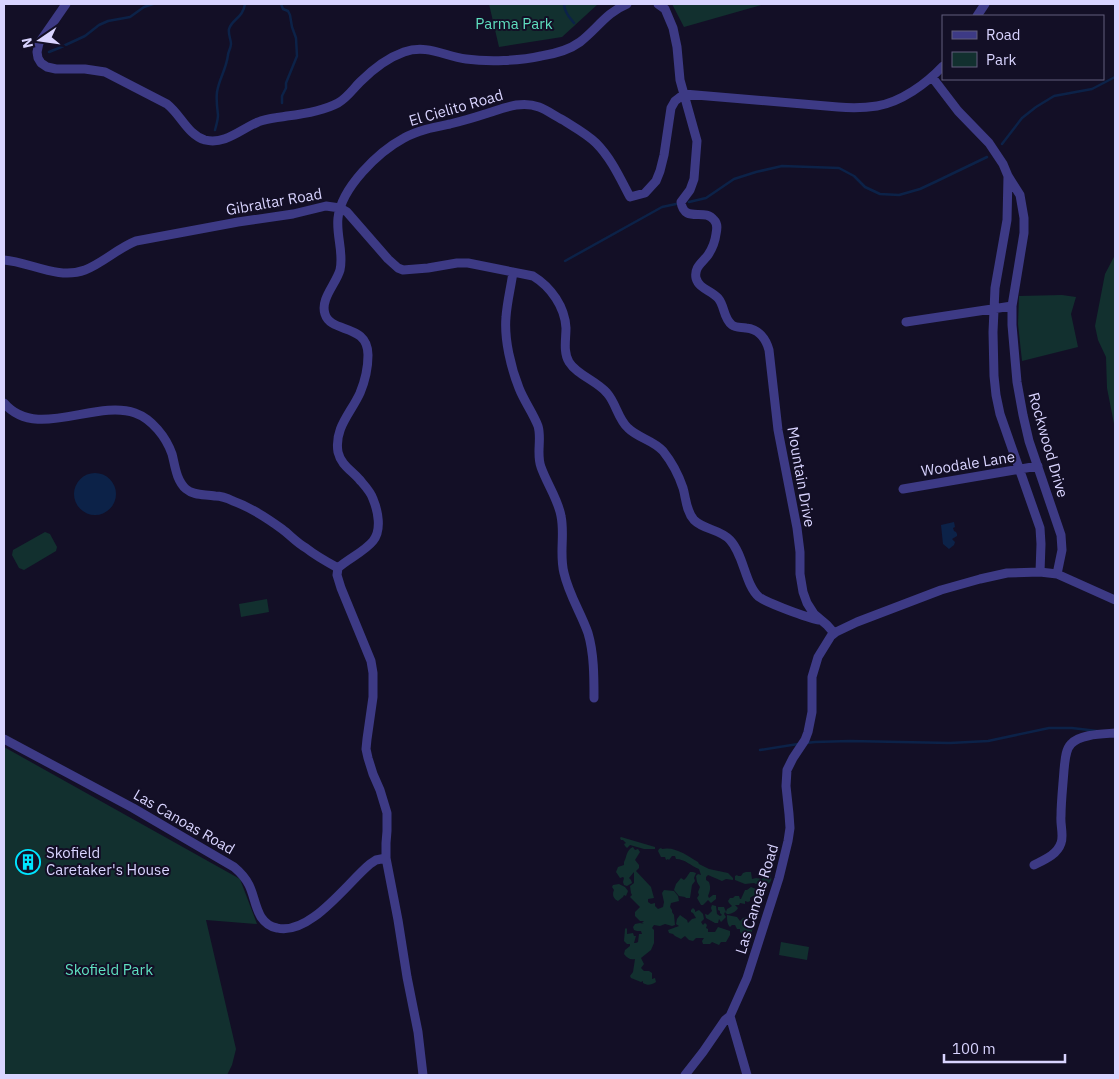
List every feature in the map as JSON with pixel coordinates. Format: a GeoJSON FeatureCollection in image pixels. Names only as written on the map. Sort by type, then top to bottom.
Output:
{"type":"FeatureCollection","features":[{"type":"Feature","properties":{"kind":"street"},"geometry":{"type":"LineString","coordinates":[[66,4],[39,42],[37,52],[41,63],[56,69],[84,69],[105,72],[167,104],[198,136],[216,141],[226,139],[258,122],[316,111],[336,104],[375,69],[403,52],[431,50],[464,59],[486,61],[542,56],[580,42],[605,18],[627,4]]}},
{"type":"Feature","properties":{"kind":"street"},"geometry":{"type":"LineString","coordinates":[[658,4],[665,9],[674,28],[680,80],[684,94],[861,108],[878,106],[895,100],[920,86],[942,67]]}},
{"type":"Feature","properties":{"kind":"street"},"geometry":{"type":"LineString","coordinates":[[979,15],[985,4]]}},
{"type":"Feature","properties":{"kind":"street","name":"Rockwood Drive"},"geometry":{"type":"LineString","coordinates":[[932,77],[958,111],[989,142],[1020,195],[1024,225],[1012,306],[1014,360],[1018,393],[1028,436],[1061,535],[1062,550],[1057,574]]}},
{"type":"Feature","properties":{"kind":"street","name":"El Cielito Road"},"geometry":{"type":"LineString","coordinates":[[338,568],[372,542],[377,534],[378,524],[377,510],[373,498],[358,478],[345,467],[341,460],[338,446],[338,436],[341,427],[360,393],[366,374],[368,350],[365,342],[353,331],[331,323],[324,311],[326,301],[340,268],[341,257],[338,226],[340,208],[348,190],[376,159],[390,147],[405,138],[434,127],[514,105],[524,104],[547,111],[591,138],[606,154],[630,197],[645,193],[656,181],[660,171],[672,106],[684,94]]}},
{"type":"Feature","properties":{"kind":"street","name":"Mountain Drive"},"geometry":{"type":"LineString","coordinates":[[684,94],[694,126],[697,145],[694,179],[681,205],[690,214],[711,216],[716,222],[717,227],[712,248],[698,266],[696,279],[701,286],[719,300],[726,318],[731,324],[756,331],[767,343],[778,430],[797,528],[803,592],[811,610],[834,633]]}},
{"type":"Feature","properties":{"kind":"street","name":"Rockwood Drive"},"geometry":{"type":"LineString","coordinates":[[1008,176],[1007,220],[997,274],[994,308],[996,395],[1002,420],[1040,532],[1040,572]]}},
{"type":"Feature","properties":{"kind":"street","name":"Gibraltar Road"},"geometry":{"type":"LineString","coordinates":[[4,260],[59,273],[74,273],[84,270],[121,248],[136,242],[238,222],[293,214],[326,206],[340,208],[351,216],[398,268],[407,270],[468,263],[528,275],[538,279],[554,296],[561,308],[565,320],[565,350],[568,361],[608,394],[628,428],[662,451],[670,462],[682,487],[694,520],[702,526],[721,533],[730,539],[735,546],[751,586],[758,596],[770,603],[819,620]]}},
{"type":"Feature","properties":{"kind":"street"},"geometry":{"type":"LineString","coordinates":[[513,272],[506,318],[506,338],[518,386],[538,428],[538,457],[540,465],[561,515],[563,529],[563,572],[591,645],[594,698]]}},
{"type":"Feature","properties":{"kind":"street"},"geometry":{"type":"LineString","coordinates":[[906,322],[1012,306]]}},
{"type":"Feature","properties":{"kind":"street"},"geometry":{"type":"LineString","coordinates":[[4,403],[18,414],[35,419],[51,419],[114,410],[128,411],[142,416],[164,438],[172,454],[178,478],[187,490],[196,494],[220,496],[238,503],[271,522],[305,548],[338,568],[337,575],[341,588],[371,661],[373,697],[366,749],[386,813],[388,830],[386,858],[418,1032],[423,1075]]}},
{"type":"Feature","properties":{"kind":"street","name":"Woodale Lane"},"geometry":{"type":"LineString","coordinates":[[903,489],[1038,466]]}},
{"type":"Feature","properties":{"kind":"street"},"geometry":{"type":"LineString","coordinates":[[834,633],[857,622],[959,585],[1000,574],[1016,572],[1057,574],[1115,600]]}},
{"type":"Feature","properties":{"kind":"street","name":"Las Canoas Road"},"geometry":{"type":"LineString","coordinates":[[685,1075],[725,1020],[730,1016],[747,978],[779,878],[788,842],[790,828],[787,770],[792,758],[805,740],[809,727],[812,712],[812,677],[816,662],[824,645],[834,633]]}},
{"type":"Feature","properties":{"kind":"street"},"geometry":{"type":"LineString","coordinates":[[1034,865],[1048,858],[1056,851],[1060,844],[1062,834],[1060,818],[1065,761],[1071,744],[1086,736],[1115,732]]}},
{"type":"Feature","properties":{"kind":"street","name":"Las Canoas Road"},"geometry":{"type":"LineString","coordinates":[[4,738],[133,808],[234,867],[248,882],[261,917],[274,928],[287,929],[309,920],[320,912],[370,864],[376,860],[386,858]]}},
{"type":"Feature","properties":{"kind":"street"},"geometry":{"type":"LineString","coordinates":[[730,1016],[747,1075]]}},
{"type":"Feature","properties":{"kind":"green space","name":"Parma Park"},"geometry":{"type":"Polygon","coordinates":[[[489,4],[598,4],[562,37],[499,47],[489,4]]]}},
{"type":"Feature","properties":{"kind":"green space"},"geometry":{"type":"Polygon","coordinates":[[[672,4],[765,4],[684,27],[672,4]]]}},
{"type":"Feature","properties":{"kind":"green space"},"geometry":{"type":"Polygon","coordinates":[[[1115,255],[1115,429],[1107,388],[1106,357],[1098,340],[1095,326],[1105,274],[1115,255]]]}},
{"type":"Feature","properties":{"kind":"green space"},"geometry":{"type":"Polygon","coordinates":[[[1062,295],[1076,297],[1071,314],[1078,347],[1022,361],[1018,324],[1019,296],[1062,295]]]}},
{"type":"Feature","properties":{"kind":"green space"},"geometry":{"type":"Polygon","coordinates":[[[45,532],[50,534],[57,547],[56,551],[24,570],[19,568],[12,555],[13,550],[45,532]]]}},
{"type":"Feature","properties":{"kind":"green space"},"geometry":{"type":"Polygon","coordinates":[[[267,599],[269,612],[241,617],[239,604],[267,599]]]}},
{"type":"Feature","properties":{"kind":"green space","name":"Skofield Park"},"geometry":{"type":"Polygon","coordinates":[[[4,747],[240,879],[257,924],[206,920],[236,1049],[227,1075],[4,1075],[4,747]]]}},
{"type":"Feature","properties":{"kind":"green space"},"geometry":{"type":"Polygon","coordinates":[[[621,837],[655,847],[655,849],[644,849],[630,845],[627,848],[624,844],[626,843],[621,840],[621,837]]]}},
{"type":"Feature","properties":{"kind":"green space"},"geometry":{"type":"Polygon","coordinates":[[[633,847],[640,852],[635,860],[639,865],[636,871],[651,887],[654,898],[648,899],[648,902],[651,904],[655,903],[658,909],[663,907],[662,893],[664,890],[674,891],[679,901],[671,903],[670,907],[674,915],[675,925],[654,925],[652,928],[654,930],[654,943],[651,950],[641,958],[644,964],[641,968],[652,973],[652,979],[655,978],[656,982],[649,985],[643,983],[643,981],[631,978],[635,959],[629,958],[624,954],[625,950],[630,946],[630,944],[624,941],[625,929],[627,929],[627,934],[633,933],[636,936],[634,943],[636,943],[638,942],[639,934],[642,934],[641,931],[634,930],[633,927],[635,924],[644,924],[642,923],[644,921],[640,921],[635,916],[635,912],[640,907],[630,897],[632,895],[630,886],[634,883],[634,872],[629,878],[632,883],[627,886],[624,885],[624,878],[620,878],[616,872],[618,867],[624,865],[628,852],[633,847]]]}},
{"type":"Feature","properties":{"kind":"green space"},"geometry":{"type":"Polygon","coordinates":[[[661,848],[681,852],[709,869],[728,873],[733,880],[726,879],[722,881],[708,875],[706,880],[709,882],[710,891],[708,896],[709,898],[716,895],[716,899],[711,903],[708,900],[701,905],[697,898],[700,887],[696,876],[698,874],[701,875],[699,869],[685,861],[676,859],[675,856],[666,860],[665,857],[661,857],[658,851],[661,848]]]}},
{"type":"Feature","properties":{"kind":"green space"},"geometry":{"type":"Polygon","coordinates":[[[690,872],[696,873],[690,898],[679,896],[674,890],[676,884],[681,878],[684,880],[690,872]]]}},
{"type":"Feature","properties":{"kind":"green space"},"geometry":{"type":"Polygon","coordinates":[[[746,872],[751,872],[752,879],[762,879],[766,874],[770,874],[771,881],[768,884],[745,884],[735,880],[735,876],[741,876],[746,872]]]}},
{"type":"Feature","properties":{"kind":"green space"},"geometry":{"type":"Polygon","coordinates":[[[619,884],[628,891],[626,896],[624,895],[618,901],[613,896],[614,890],[612,887],[619,884]]]}},
{"type":"Feature","properties":{"kind":"green space"},"geometry":{"type":"Polygon","coordinates":[[[751,887],[761,891],[750,898],[750,901],[745,901],[745,904],[735,905],[738,908],[733,913],[727,914],[725,912],[726,917],[721,922],[719,919],[718,923],[715,923],[706,918],[705,914],[708,915],[712,911],[712,905],[716,906],[717,914],[720,916],[722,915],[718,907],[724,907],[726,912],[732,906],[728,901],[730,898],[739,896],[741,899],[745,890],[751,887]]]}},
{"type":"Feature","properties":{"kind":"green space"},"geometry":{"type":"Polygon","coordinates":[[[757,906],[760,909],[752,935],[745,939],[742,937],[740,929],[737,929],[735,925],[729,926],[727,915],[737,917],[740,921],[743,918],[750,918],[746,923],[751,929],[755,907],[757,906]]]}},
{"type":"Feature","properties":{"kind":"green space"},"geometry":{"type":"Polygon","coordinates":[[[693,908],[695,912],[699,910],[703,914],[704,919],[701,922],[703,925],[705,923],[707,925],[708,932],[715,932],[718,927],[730,931],[726,942],[721,942],[719,945],[712,942],[710,944],[703,944],[704,938],[696,938],[693,941],[685,936],[681,939],[669,933],[668,930],[679,926],[676,924],[680,915],[688,923],[696,918],[691,912],[693,908]]]}},
{"type":"Feature","properties":{"kind":"green space"},"geometry":{"type":"Polygon","coordinates":[[[781,942],[809,947],[807,960],[779,955],[781,942]]]}},
{"type":"Feature","properties":{"kind":"water"},"geometry":{"type":"Polygon","coordinates":[[[95,473],[110,479],[116,494],[110,509],[95,515],[80,509],[74,494],[80,479],[95,473]]]}},
{"type":"Feature","properties":{"kind":"water"},"geometry":{"type":"Polygon","coordinates":[[[954,522],[955,527],[953,528],[957,536],[952,539],[955,542],[949,549],[943,544],[941,525],[954,522]]]}},
{"type":"Feature","properties":{"kind":"waterway"},"geometry":{"type":"LineString","coordinates":[[49,52],[85,36],[99,25],[108,21],[130,17],[144,7],[153,4]]}},
{"type":"Feature","properties":{"kind":"waterway"},"geometry":{"type":"LineString","coordinates":[[215,130],[218,117],[217,92],[231,45],[229,29],[244,9],[245,4]]}},
{"type":"Feature","properties":{"kind":"waterway"},"geometry":{"type":"LineString","coordinates":[[281,4],[283,9],[288,11],[290,15],[296,38],[297,56],[286,83],[282,103]]}},
{"type":"Feature","properties":{"kind":"waterway"},"geometry":{"type":"LineString","coordinates":[[564,4],[566,12],[574,23]]}},
{"type":"Feature","properties":{"kind":"waterway"},"geometry":{"type":"LineString","coordinates":[[1002,144],[1022,118],[1054,96],[1092,89],[1115,77]]}},
{"type":"Feature","properties":{"kind":"waterway"},"geometry":{"type":"LineString","coordinates":[[689,202],[706,198],[734,179],[782,166],[839,168],[854,176],[865,187],[880,194],[899,195],[920,189],[987,157]]}},
{"type":"Feature","properties":{"kind":"waterway"},"geometry":{"type":"LineString","coordinates":[[565,261],[662,207],[676,204]]}},
{"type":"Feature","properties":{"kind":"waterway"},"geometry":{"type":"LineString","coordinates":[[806,743],[850,741],[950,743],[988,741],[1049,728],[1097,731]]}},
{"type":"Feature","properties":{"kind":"waterway"},"geometry":{"type":"LineString","coordinates":[[760,750],[798,744]]}},
{"type":"Feature","properties":{"kind":"place","name":"Skofield Caretaker's House"},"geometry":{"type":"Point","coordinates":[28,862]}}]}
